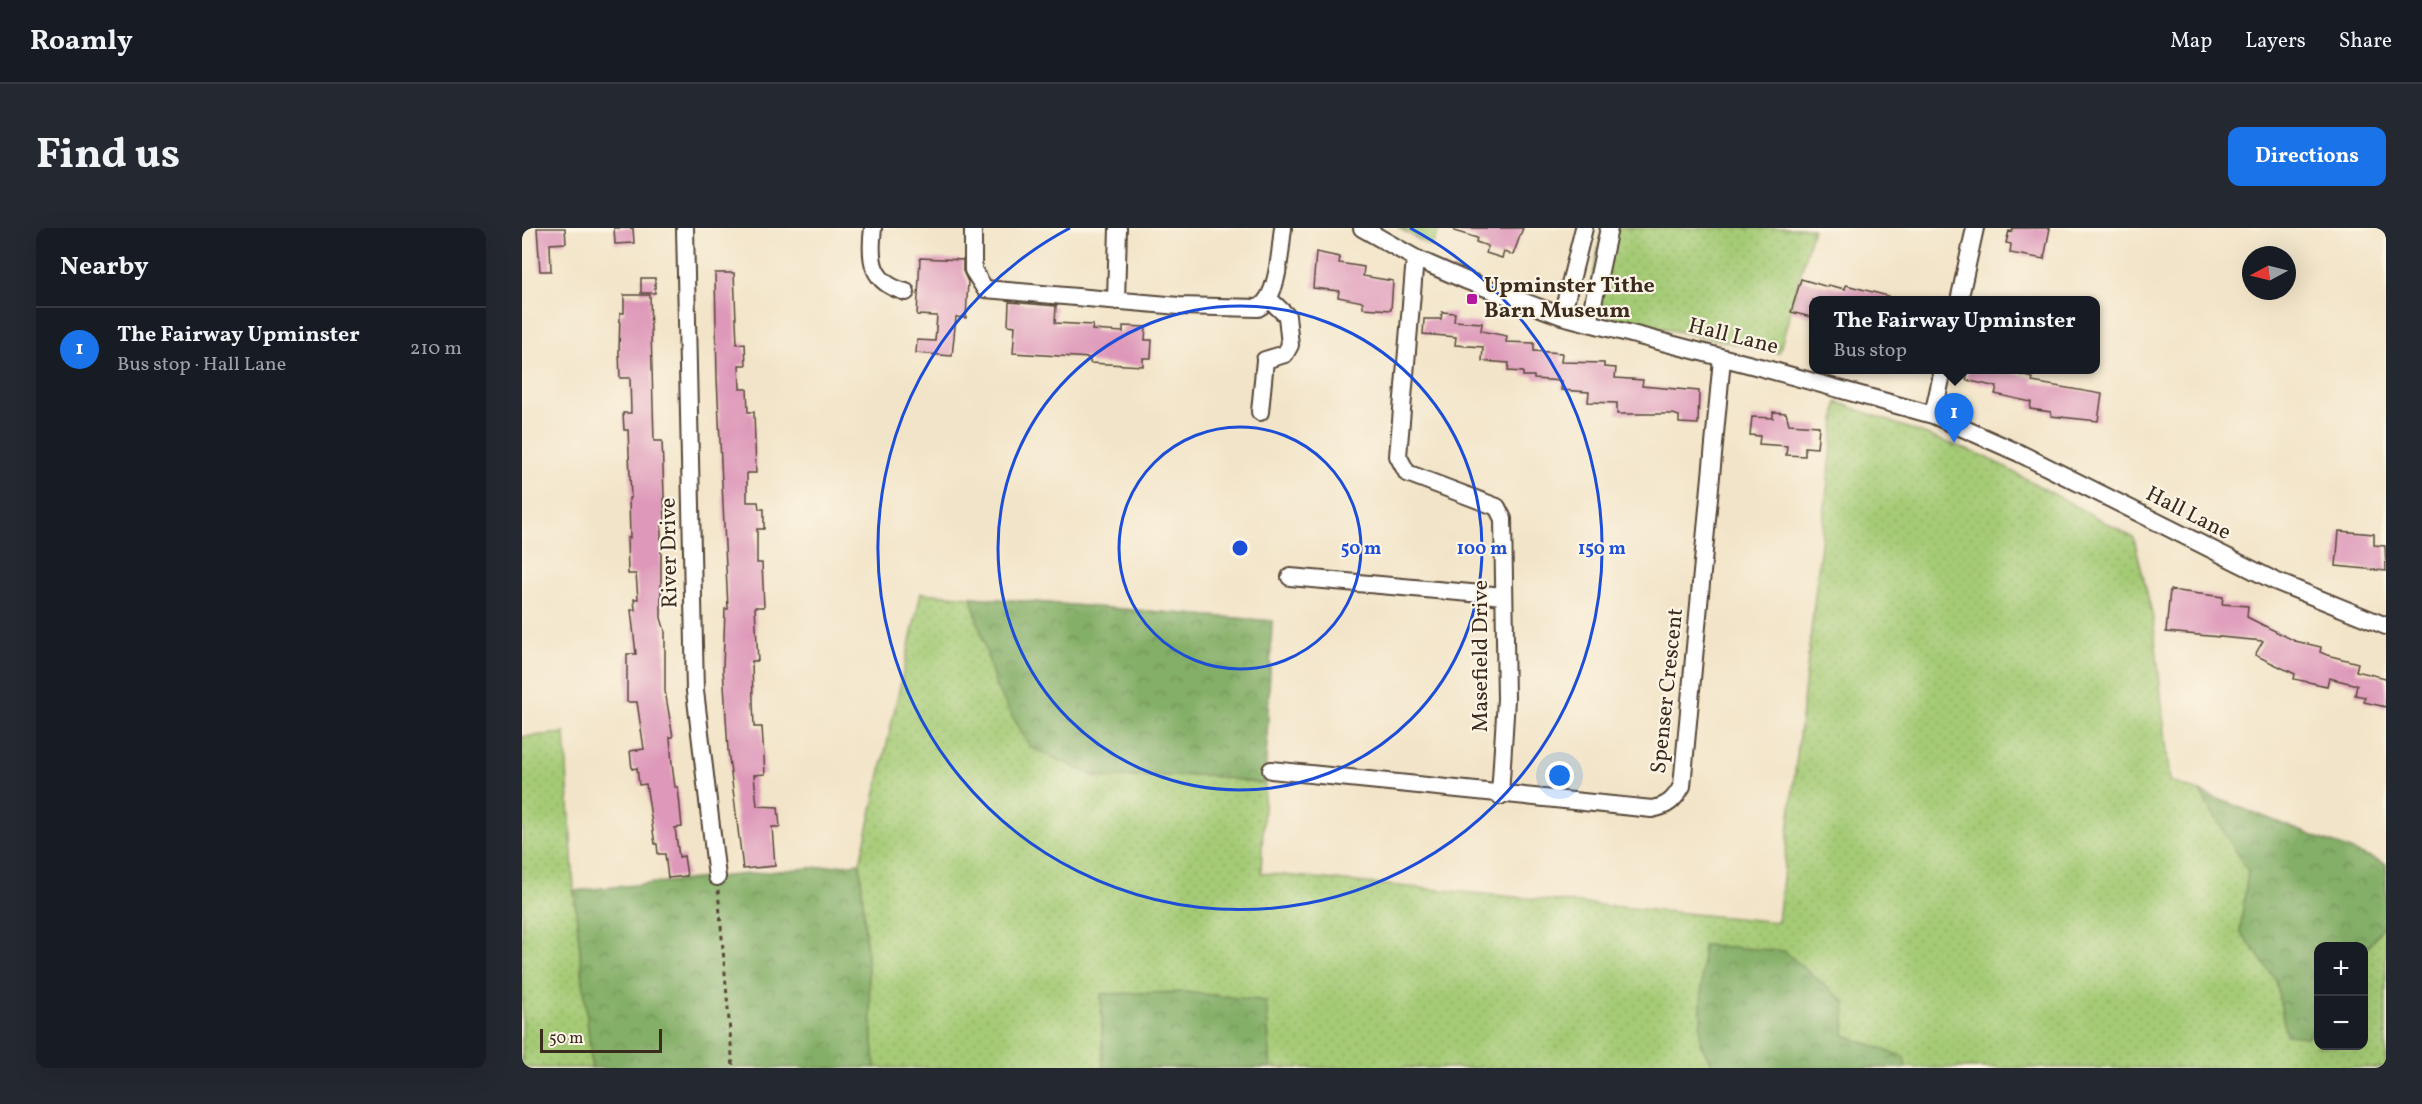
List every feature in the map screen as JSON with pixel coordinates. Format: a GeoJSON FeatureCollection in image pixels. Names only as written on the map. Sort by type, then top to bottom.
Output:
{"type":"FeatureCollection","features":[{"type":"Feature","properties":{"kind":"street","name":"River Drive"},"geometry":{"type":"LineString","coordinates":[[685,228],[696,691],[717,877]]}},
{"type":"Feature","properties":{"kind":"street"},"geometry":{"type":"LineString","coordinates":[[873,228],[871,254],[873,266],[888,286],[906,292]]}},
{"type":"Feature","properties":{"kind":"street"},"geometry":{"type":"LineString","coordinates":[[973,228],[973,270],[986,289],[1179,306],[1258,308],[1269,299],[1273,289],[1283,228]]}},
{"type":"Feature","properties":{"kind":"street"},"geometry":{"type":"LineString","coordinates":[[1116,301],[1118,228]]}},
{"type":"Feature","properties":{"kind":"street","name":"Hall Lane"},"geometry":{"type":"LineString","coordinates":[[1362,228],[1415,258],[1465,280],[1562,316],[1933,415],[2019,453],[2276,581],[2386,626]]}},
{"type":"Feature","properties":{"kind":"street"},"geometry":{"type":"LineString","coordinates":[[1562,316],[1584,228]]}},
{"type":"Feature","properties":{"kind":"street"},"geometry":{"type":"LineString","coordinates":[[1589,323],[1609,228]]}},
{"type":"Feature","properties":{"kind":"street"},"geometry":{"type":"LineString","coordinates":[[1960,296],[1975,228]]}},
{"type":"Feature","properties":{"kind":"street","name":"Masefield Drive"},"geometry":{"type":"LineString","coordinates":[[1415,258],[1398,456],[1407,473],[1497,507],[1503,519],[1506,699],[1500,796]]}},
{"type":"Feature","properties":{"kind":"street"},"geometry":{"type":"LineString","coordinates":[[1260,412],[1265,360],[1285,354],[1290,345],[1287,316],[1269,299]]}},
{"type":"Feature","properties":{"kind":"street","name":"Spenser Crescent"},"geometry":{"type":"LineString","coordinates":[[1271,770],[1500,796],[1652,809],[1664,807],[1675,799],[1682,786],[1722,359]]}},
{"type":"Feature","properties":{"kind":"street"},"geometry":{"type":"LineString","coordinates":[[1933,415],[1942,374]]}},
{"type":"Feature","properties":{"kind":"street"},"geometry":{"type":"LineString","coordinates":[[1290,577],[1504,596]]}},
{"type":"Feature","properties":{"kind":"path"},"geometry":{"type":"LineString","coordinates":[[717,877],[733,1068]]}},
{"type":"Feature","properties":{"kind":"green space"},"geometry":{"type":"Polygon","coordinates":[[[1399,228],[1440,228],[1431,247],[1399,228]]]}},
{"type":"Feature","properties":{"kind":"green space"},"geometry":{"type":"Polygon","coordinates":[[[1602,228],[1813,228],[1779,353],[1586,312],[1602,228]]]}},
{"type":"Feature","properties":{"kind":"green space"},"geometry":{"type":"Polygon","coordinates":[[[1837,402],[1984,456],[2134,538],[2153,618],[2170,781],[2386,864],[2386,1068],[875,1068],[860,863],[921,593],[1272,621],[1261,873],[1778,922],[1837,402]]]}},
{"type":"Feature","properties":{"kind":"green space"},"geometry":{"type":"Polygon","coordinates":[[[971,597],[1272,621],[1265,784],[1206,775],[1099,778],[1030,747],[996,687],[971,597]]]}},
{"type":"Feature","properties":{"kind":"green space"},"geometry":{"type":"Polygon","coordinates":[[[565,733],[574,891],[592,1068],[522,1068],[522,737],[565,733]]]}},
{"type":"Feature","properties":{"kind":"green space"},"geometry":{"type":"Polygon","coordinates":[[[2200,792],[2386,864],[2386,922],[2368,947],[2368,942],[2314,942],[2314,1027],[2308,1037],[2286,1035],[2276,980],[2240,931],[2248,871],[2200,792]]]}},
{"type":"Feature","properties":{"kind":"green space"},"geometry":{"type":"Polygon","coordinates":[[[860,863],[875,1068],[592,1068],[574,891],[860,863]]]}},
{"type":"Feature","properties":{"kind":"green space"},"geometry":{"type":"Polygon","coordinates":[[[1703,945],[1784,951],[1846,1003],[1844,1035],[1904,1057],[1906,1068],[1715,1068],[1700,1044],[1703,945]]]}},
{"type":"Feature","properties":{"kind":"green space"},"geometry":{"type":"Polygon","coordinates":[[[1185,992],[1266,1001],[1271,1068],[1103,1068],[1101,994],[1185,992]]]}},
{"type":"Feature","properties":{"kind":"building"},"geometry":{"type":"Polygon","coordinates":[[[537,228],[565,228],[566,243],[550,244],[551,271],[540,271],[537,228]]]}},
{"type":"Feature","properties":{"kind":"building"},"geometry":{"type":"Polygon","coordinates":[[[614,228],[633,228],[634,243],[615,244],[614,228]]]}},
{"type":"Feature","properties":{"kind":"building"},"geometry":{"type":"Polygon","coordinates":[[[1454,228],[1523,228],[1513,255],[1504,252],[1502,258],[1486,253],[1488,246],[1476,242],[1477,238],[1454,231],[1454,228]]]}},
{"type":"Feature","properties":{"kind":"building"},"geometry":{"type":"Polygon","coordinates":[[[2013,228],[2050,228],[2044,259],[2010,253],[2011,244],[2006,243],[2009,231],[2012,232],[2013,228]]]}},
{"type":"Feature","properties":{"kind":"building"},"geometry":{"type":"Polygon","coordinates":[[[1316,252],[1340,257],[1339,263],[1364,267],[1363,276],[1393,281],[1391,310],[1363,308],[1363,302],[1338,297],[1339,291],[1313,288],[1316,252]]]}},
{"type":"Feature","properties":{"kind":"building"},"geometry":{"type":"Polygon","coordinates":[[[920,258],[963,260],[963,271],[968,282],[966,318],[956,317],[952,356],[916,353],[917,340],[935,341],[937,316],[917,315],[920,258]]]}},
{"type":"Feature","properties":{"kind":"building"},"geometry":{"type":"Polygon","coordinates":[[[715,273],[734,273],[737,344],[745,343],[746,365],[739,365],[740,389],[747,389],[748,412],[754,412],[756,473],[747,473],[747,502],[758,502],[759,509],[764,509],[764,529],[757,529],[757,563],[762,563],[764,607],[755,607],[758,661],[752,661],[753,701],[754,727],[762,727],[765,774],[754,775],[757,806],[778,807],[780,827],[772,827],[775,866],[743,869],[728,750],[723,668],[725,609],[728,609],[717,378],[715,273]]]}},
{"type":"Feature","properties":{"kind":"building"},"geometry":{"type":"Polygon","coordinates":[[[641,278],[655,278],[655,293],[641,293],[641,278]]]}},
{"type":"Feature","properties":{"kind":"building"},"geometry":{"type":"Polygon","coordinates":[[[1801,279],[1828,287],[1828,285],[1845,289],[1846,285],[1888,296],[1809,296],[1809,316],[1791,312],[1801,279]]]}},
{"type":"Feature","properties":{"kind":"building"},"geometry":{"type":"Polygon","coordinates":[[[624,295],[650,295],[654,441],[662,441],[665,522],[662,522],[661,530],[661,618],[665,631],[665,691],[673,737],[670,737],[672,764],[675,787],[678,787],[682,827],[675,828],[679,857],[684,856],[687,876],[668,878],[665,854],[658,854],[657,844],[655,844],[646,784],[639,785],[637,768],[632,769],[630,751],[644,749],[637,702],[627,702],[627,654],[636,654],[631,610],[635,610],[634,599],[638,599],[636,574],[628,574],[627,538],[630,538],[629,498],[631,498],[628,430],[624,430],[623,413],[631,413],[630,378],[620,378],[619,353],[620,313],[624,313],[624,295]]]}},
{"type":"Feature","properties":{"kind":"building"},"geometry":{"type":"Polygon","coordinates":[[[1009,302],[1056,306],[1055,323],[1093,325],[1092,330],[1123,332],[1123,326],[1146,327],[1145,340],[1152,340],[1151,358],[1143,358],[1143,366],[1090,363],[1090,358],[1013,353],[1015,326],[1008,325],[1009,302]]]}},
{"type":"Feature","properties":{"kind":"building"},"geometry":{"type":"Polygon","coordinates":[[[1442,312],[1455,313],[1454,321],[1482,323],[1481,331],[1507,336],[1506,342],[1534,343],[1534,351],[1562,353],[1561,362],[1604,363],[1604,367],[1616,368],[1615,378],[1643,380],[1642,386],[1699,391],[1698,424],[1679,423],[1679,416],[1673,414],[1617,414],[1617,403],[1588,402],[1589,392],[1561,390],[1562,381],[1534,379],[1534,376],[1523,376],[1523,372],[1508,371],[1509,363],[1482,361],[1483,347],[1455,345],[1456,337],[1423,334],[1424,319],[1441,319],[1442,312]]]}},
{"type":"Feature","properties":{"kind":"building"},"geometry":{"type":"Polygon","coordinates":[[[1968,374],[2017,374],[2033,378],[2032,382],[2102,394],[2098,421],[2051,416],[2051,412],[2030,409],[2031,402],[1995,394],[1997,387],[1966,380],[1968,374]]]}},
{"type":"Feature","properties":{"kind":"building"},"geometry":{"type":"Polygon","coordinates":[[[1773,412],[1786,413],[1789,424],[1819,426],[1817,448],[1805,447],[1805,456],[1786,455],[1787,446],[1759,444],[1760,436],[1750,435],[1752,417],[1773,418],[1773,412]]]}},
{"type":"Feature","properties":{"kind":"building"},"geometry":{"type":"Polygon","coordinates":[[[2339,531],[2374,534],[2374,545],[2385,546],[2386,571],[2336,566],[2339,531]]]}},
{"type":"Feature","properties":{"kind":"building"},"geometry":{"type":"Polygon","coordinates":[[[2170,590],[2223,597],[2222,604],[2248,606],[2247,617],[2295,641],[2321,647],[2320,652],[2327,655],[2358,663],[2356,671],[2386,678],[2386,707],[2364,702],[2365,697],[2355,695],[2357,685],[2329,678],[2327,686],[2294,679],[2295,674],[2255,655],[2263,641],[2166,632],[2170,590]]]}},
{"type":"Feature","properties":{"kind":"place","name":"Upminster Tithe Barn Museum"},"geometry":{"type":"Point","coordinates":[1472,299]}},
{"type":"Feature","properties":{"kind":"place","name":"The Fairway Upminster"},"geometry":{"type":"Point","coordinates":[1954,443]}}]}
